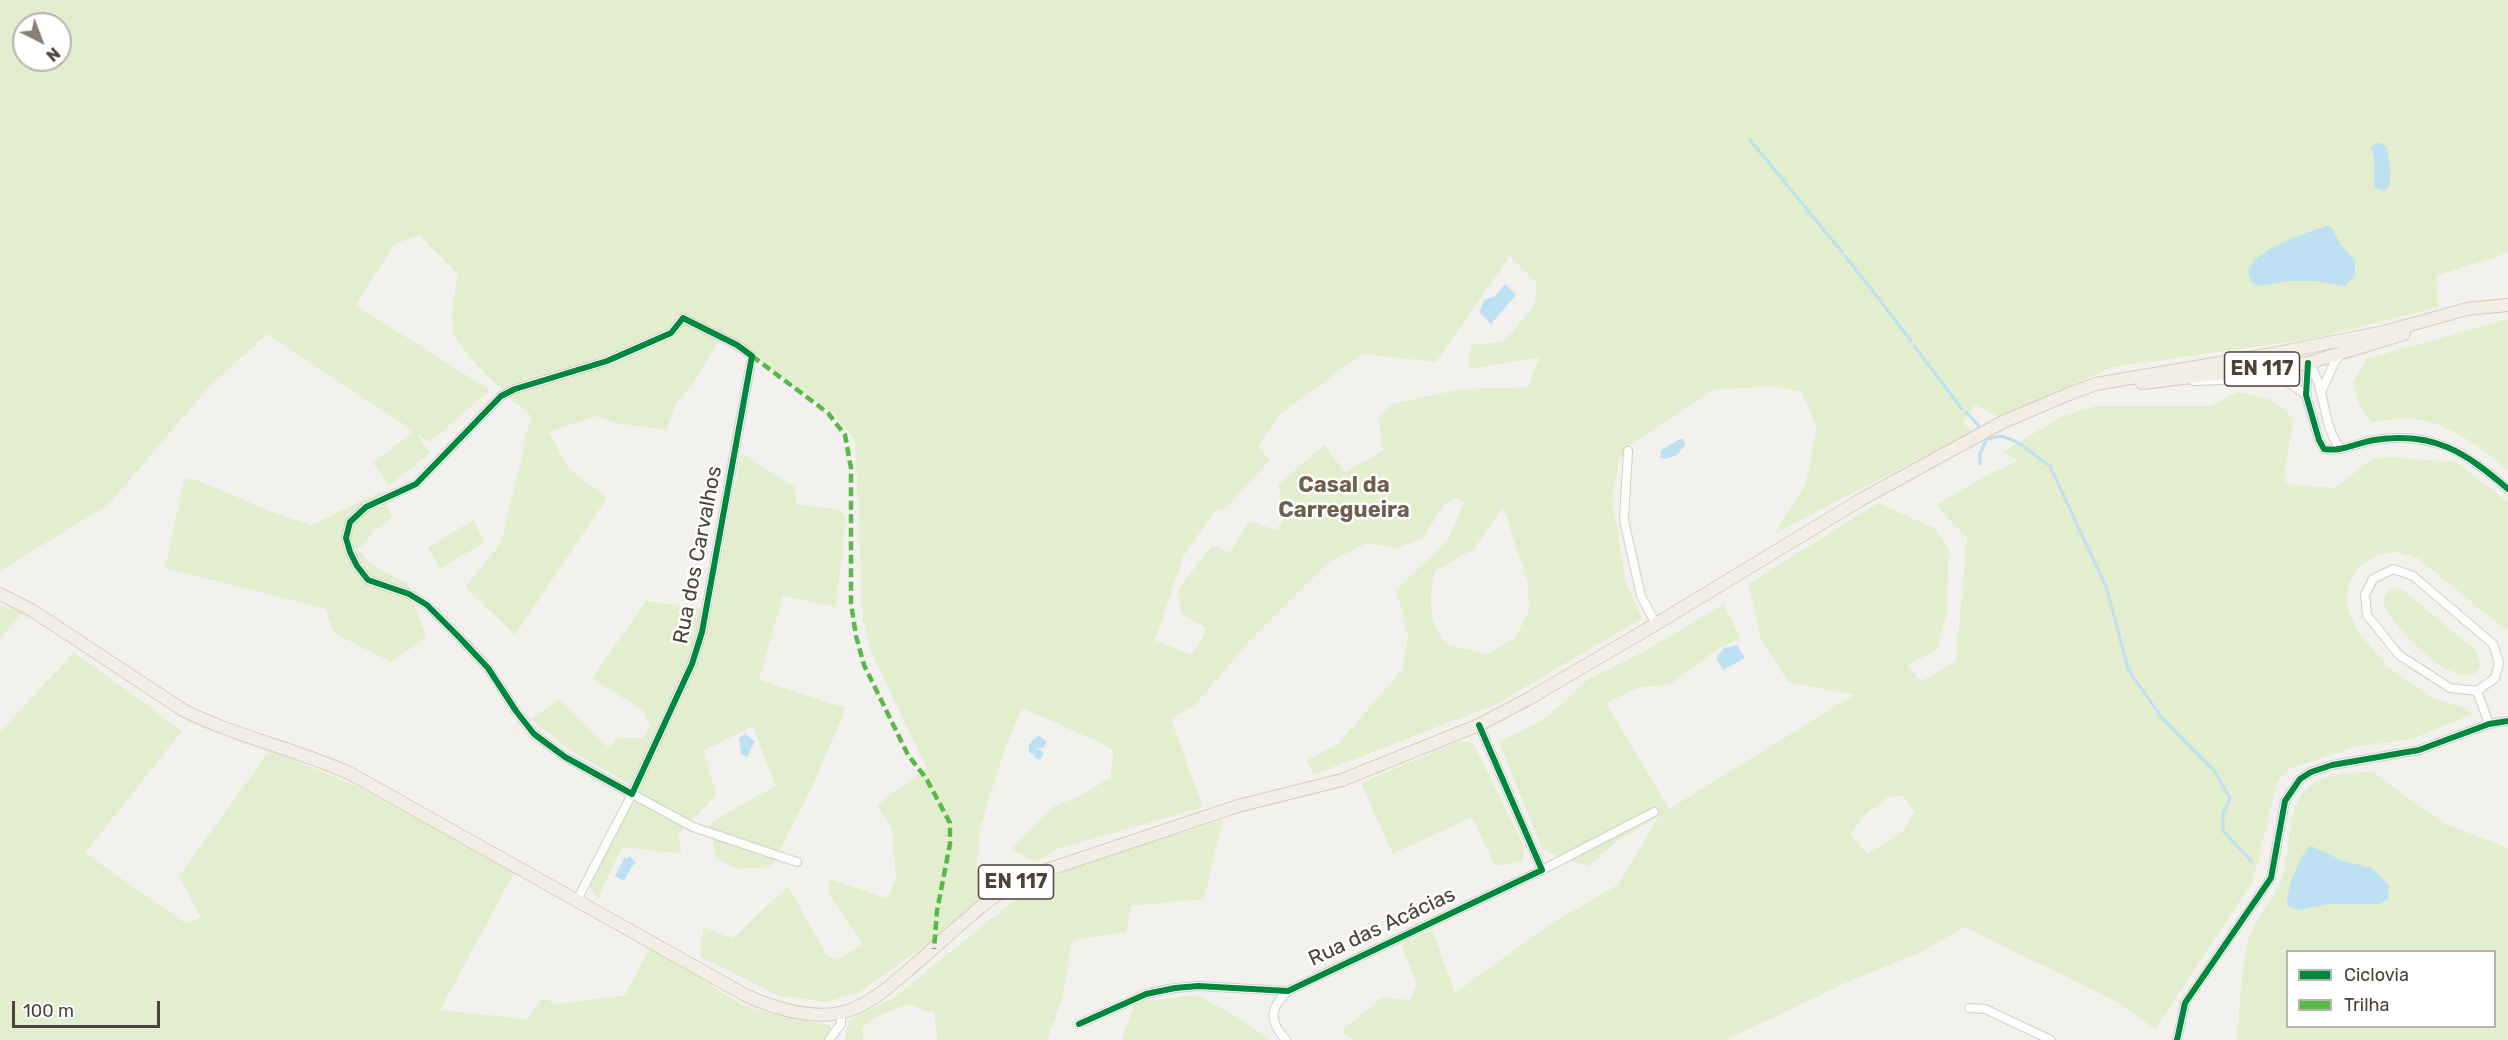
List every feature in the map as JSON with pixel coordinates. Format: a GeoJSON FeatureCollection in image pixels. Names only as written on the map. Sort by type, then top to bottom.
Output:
{"type":"FeatureCollection","features":[{"type":"Feature","properties":{"kind":"main road","name":"EN 117"},"geometry":{"type":"LineString","coordinates":[[0,594],[33,611],[183,710],[351,774],[759,1001],[803,1013],[841,1013],[865,1003],[881,992],[998,894],[1028,876],[1229,809],[1342,780],[1479,725],[1530,698],[1892,483],[2003,422],[2096,384],[2384,332],[2467,309],[2504,306]]}},
{"type":"Feature","properties":{"kind":"main road","name":"EN 117"},"geometry":{"type":"LineString","coordinates":[[2069,394],[2102,387],[2308,363],[2504,306]]}},
{"type":"Feature","properties":{"kind":"main road"},"geometry":{"type":"LineString","coordinates":[[2283,352],[2308,363],[2323,352],[2384,332]]}},
{"type":"Feature","properties":{"kind":"street","name":"Rua dos Carvalhos"},"geometry":{"type":"LineString","coordinates":[[577,900],[632,794],[692,664],[702,632],[752,356],[737,345],[683,318],[671,333],[617,358],[515,389],[501,396],[416,484],[366,507],[350,522],[346,538],[357,566],[368,580],[409,594],[426,605],[488,668],[534,734],[565,757],[632,794]]}},
{"type":"Feature","properties":{"kind":"street"},"geometry":{"type":"LineString","coordinates":[[2322,390],[2335,362],[2343,353]]}},
{"type":"Feature","properties":{"kind":"street"},"geometry":{"type":"LineString","coordinates":[[2308,363],[2322,390],[2329,430],[2341,449]]}},
{"type":"Feature","properties":{"kind":"street"},"geometry":{"type":"LineString","coordinates":[[2308,363],[2306,395],[2319,440],[2324,449],[2341,449],[2384,439],[2426,440],[2463,453],[2508,489]]}},
{"type":"Feature","properties":{"kind":"street"},"geometry":{"type":"LineString","coordinates":[[2180,379],[2210,382],[2270,378],[2285,380],[2306,395]]}},
{"type":"Feature","properties":{"kind":"street"},"geometry":{"type":"LineString","coordinates":[[1628,451],[1624,520],[1641,596],[1656,624]]}},
{"type":"Feature","properties":{"kind":"street"},"geometry":{"type":"LineString","coordinates":[[2393,569],[2413,576],[2493,644],[2499,663],[2495,678],[2476,691],[2450,688],[2399,655],[2367,615],[2365,595],[2373,579],[2393,569]]}},
{"type":"Feature","properties":{"kind":"street"},"geometry":{"type":"LineString","coordinates":[[2476,691],[2489,724]]}},
{"type":"Feature","properties":{"kind":"street"},"geometry":{"type":"LineString","coordinates":[[2177,1040],[2185,1003],[2271,878],[2285,801],[2300,779],[2311,772],[2332,765],[2419,750],[2489,724],[2508,721]]}},
{"type":"Feature","properties":{"kind":"street"},"geometry":{"type":"LineString","coordinates":[[1479,725],[1542,870]]}},
{"type":"Feature","properties":{"kind":"street"},"geometry":{"type":"LineString","coordinates":[[632,794],[693,827],[797,862]]}},
{"type":"Feature","properties":{"kind":"street","name":"Rua das Acácias"},"geometry":{"type":"LineString","coordinates":[[1079,1024],[1146,994],[1174,988],[1198,986],[1288,991],[1542,870],[1654,812]]}},
{"type":"Feature","properties":{"kind":"street"},"geometry":{"type":"LineString","coordinates":[[1286,1040],[1280,1034],[1274,1020],[1273,1010],[1288,991]]}},
{"type":"Feature","properties":{"kind":"street"},"geometry":{"type":"LineString","coordinates":[[1969,1008],[1985,1009],[2050,1040]]}},
{"type":"Feature","properties":{"kind":"street"},"geometry":{"type":"LineString","coordinates":[[829,1040],[840,1024],[841,1013]]}},
{"type":"Feature","properties":{"kind":"green space"},"geometry":{"type":"Polygon","coordinates":[[[0,0],[2508,0],[2508,253],[2436,276],[2439,307],[2311,339],[2112,367],[2001,418],[1975,405],[1963,423],[1972,432],[1775,533],[1806,483],[1817,426],[1801,392],[1773,386],[1713,390],[1632,444],[1619,460],[1613,500],[1625,580],[1642,618],[1497,704],[1313,775],[1307,760],[1339,743],[1402,670],[1408,635],[1396,590],[1447,541],[1464,504],[1458,497],[1444,505],[1423,538],[1397,548],[1367,543],[1330,561],[1253,637],[1194,706],[1171,719],[1203,807],[1057,849],[1035,862],[1011,849],[1055,805],[1076,798],[1110,778],[1114,752],[1106,745],[1021,708],[1003,754],[979,831],[977,868],[982,897],[941,934],[860,992],[826,1002],[779,996],[701,957],[703,926],[732,939],[788,886],[827,956],[837,959],[863,945],[828,893],[830,879],[887,898],[896,879],[892,829],[877,805],[927,768],[871,652],[863,620],[855,440],[833,413],[723,334],[691,387],[675,405],[667,430],[616,423],[597,416],[549,432],[569,469],[607,498],[515,635],[465,587],[501,543],[531,416],[487,375],[457,339],[453,330],[452,316],[458,275],[419,235],[395,244],[355,305],[490,390],[430,442],[416,433],[430,453],[389,486],[373,463],[414,431],[267,334],[208,388],[109,504],[0,571],[0,0]],[[1510,256],[1436,362],[1362,354],[1279,415],[1258,447],[1270,460],[1223,511],[1216,509],[1183,557],[1155,640],[1192,655],[1207,629],[1182,614],[1178,589],[1213,545],[1230,553],[1249,521],[1276,530],[1286,517],[1278,485],[1324,445],[1345,472],[1383,451],[1379,418],[1391,404],[1461,389],[1528,387],[1540,357],[1469,369],[1471,345],[1505,341],[1535,304],[1536,282],[1510,256]],[[1503,507],[1474,549],[1434,572],[1431,610],[1435,626],[1445,644],[1487,654],[1515,638],[1529,610],[1528,583],[1503,507]]]}},
{"type":"Feature","properties":{"kind":"green space"},"geometry":{"type":"Polygon","coordinates":[[[2508,319],[2508,470],[2473,443],[2433,423],[2404,418],[2372,423],[2360,408],[2353,382],[2366,359],[2508,319]]]}},
{"type":"Feature","properties":{"kind":"green space"},"geometry":{"type":"Polygon","coordinates":[[[2237,392],[2271,399],[2293,418],[2284,484],[2334,488],[2373,459],[2388,457],[2456,462],[2508,502],[2508,632],[2419,559],[2398,552],[2378,555],[2359,566],[2348,584],[2346,605],[2359,633],[2388,667],[2428,696],[2468,709],[2471,715],[2412,739],[2354,747],[2289,769],[2277,782],[2253,881],[2155,1029],[2117,1002],[1965,927],[1923,951],[1843,984],[1726,1040],[1353,1040],[1342,1031],[1382,997],[1410,1000],[1417,984],[1401,943],[1432,930],[1455,993],[1549,925],[1619,884],[1659,816],[1616,842],[1588,867],[1542,849],[1499,742],[1545,719],[1588,679],[1643,652],[1724,604],[1740,638],[1713,652],[1669,685],[1640,687],[1606,703],[1669,809],[1854,695],[1788,682],[1761,639],[1748,584],[1878,503],[1934,528],[1949,550],[1946,615],[1937,649],[1907,666],[1922,681],[1956,661],[1967,538],[1936,505],[1989,474],[2018,461],[2003,452],[2062,416],[2097,406],[2211,406],[2237,392]],[[1903,796],[1888,797],[1868,812],[1850,834],[1868,854],[1904,830],[1915,812],[1903,796]]]}},
{"type":"Feature","properties":{"kind":"green space"},"geometry":{"type":"Polygon","coordinates":[[[741,453],[795,487],[796,504],[840,510],[846,517],[836,607],[783,596],[759,680],[846,708],[812,787],[771,867],[738,869],[715,858],[710,823],[775,786],[753,726],[704,751],[716,795],[679,834],[681,854],[622,847],[598,898],[589,885],[640,790],[568,749],[531,719],[559,699],[609,748],[617,738],[643,738],[650,726],[642,710],[592,678],[646,601],[712,609],[741,453]]]}},
{"type":"Feature","properties":{"kind":"green space"},"geometry":{"type":"Polygon","coordinates":[[[184,479],[197,480],[270,511],[311,525],[380,492],[393,517],[375,530],[358,550],[372,565],[408,584],[426,638],[391,662],[334,633],[326,609],[165,568],[184,479]]]}},
{"type":"Feature","properties":{"kind":"green space"},"geometry":{"type":"Polygon","coordinates":[[[473,520],[485,542],[440,569],[428,548],[473,520]]]}},
{"type":"Feature","properties":{"kind":"green space"},"geometry":{"type":"Polygon","coordinates":[[[2394,588],[2403,590],[2475,650],[2481,663],[2473,674],[2461,675],[2446,669],[2399,628],[2383,603],[2387,592],[2394,588]]]}},
{"type":"Feature","properties":{"kind":"green space"},"geometry":{"type":"Polygon","coordinates":[[[0,605],[22,613],[0,639],[0,605]]]}},
{"type":"Feature","properties":{"kind":"green space"},"geometry":{"type":"Polygon","coordinates":[[[74,652],[182,731],[85,853],[185,923],[201,918],[179,876],[267,754],[274,752],[354,785],[515,871],[440,1010],[527,1019],[543,998],[557,1004],[625,995],[651,947],[742,1005],[781,1017],[830,1025],[833,1040],[0,1040],[0,732],[74,652]]]}},
{"type":"Feature","properties":{"kind":"green space"},"geometry":{"type":"Polygon","coordinates":[[[1460,741],[1473,743],[1523,844],[1523,861],[1495,866],[1472,817],[1393,854],[1361,783],[1460,741]]]}},
{"type":"Feature","properties":{"kind":"green space"},"geometry":{"type":"Polygon","coordinates":[[[2375,771],[2378,776],[2443,823],[2508,848],[2508,1040],[2237,1040],[2247,945],[2254,927],[2282,877],[2294,810],[2304,791],[2313,783],[2335,775],[2375,771]]]}},
{"type":"Feature","properties":{"kind":"green space"},"geometry":{"type":"Polygon","coordinates":[[[1223,820],[1204,899],[1131,906],[1126,932],[1073,940],[1062,999],[1047,1040],[938,1040],[933,1011],[905,1005],[878,1017],[862,1028],[863,1040],[845,1040],[848,1022],[854,1017],[894,998],[1022,894],[1072,867],[1223,820]]]}},
{"type":"Feature","properties":{"kind":"green space"},"geometry":{"type":"Polygon","coordinates":[[[1198,995],[1241,1019],[1270,1040],[1122,1040],[1135,1002],[1198,995]]]}},
{"type":"Feature","properties":{"kind":"water"},"geometry":{"type":"Polygon","coordinates":[[[2379,142],[2387,148],[2390,164],[2390,182],[2385,191],[2374,188],[2375,163],[2371,147],[2379,142]]]}},
{"type":"Feature","properties":{"kind":"water"},"geometry":{"type":"Polygon","coordinates":[[[2326,226],[2331,227],[2341,245],[2355,261],[2355,274],[2345,286],[2316,281],[2289,281],[2260,286],[2251,282],[2248,272],[2259,257],[2281,243],[2326,226]]]}},
{"type":"Feature","properties":{"kind":"water"},"geometry":{"type":"Polygon","coordinates":[[[1505,284],[1516,295],[1491,324],[1479,312],[1484,300],[1495,296],[1505,284]]]}},
{"type":"Feature","properties":{"kind":"water"},"geometry":{"type":"Polygon","coordinates":[[[1682,438],[1686,444],[1677,455],[1665,459],[1660,457],[1661,450],[1682,438]]]}},
{"type":"Feature","properties":{"kind":"water"},"geometry":{"type":"Polygon","coordinates":[[[1737,645],[1745,658],[1723,670],[1716,658],[1724,648],[1737,645]]]}},
{"type":"Feature","properties":{"kind":"water"},"geometry":{"type":"Polygon","coordinates":[[[745,734],[755,741],[747,757],[741,753],[739,738],[745,734]]]}},
{"type":"Feature","properties":{"kind":"water"},"geometry":{"type":"Polygon","coordinates":[[[1039,736],[1047,742],[1043,748],[1035,748],[1044,754],[1039,760],[1034,757],[1034,753],[1032,755],[1029,752],[1029,749],[1032,740],[1039,736]]]}},
{"type":"Feature","properties":{"kind":"water"},"geometry":{"type":"Polygon","coordinates":[[[2311,846],[2343,861],[2372,868],[2389,885],[2388,899],[2379,904],[2329,904],[2299,910],[2288,906],[2288,893],[2294,874],[2302,856],[2311,846]]]}},
{"type":"Feature","properties":{"kind":"water"},"geometry":{"type":"Polygon","coordinates":[[[629,855],[636,863],[624,881],[615,876],[625,857],[627,859],[629,855]]]}},
{"type":"Feature","properties":{"kind":"waterway"},"geometry":{"type":"LineString","coordinates":[[1750,140],[1842,252]]}},
{"type":"Feature","properties":{"kind":"waterway"},"geometry":{"type":"LineString","coordinates":[[1845,256],[1879,299]]}},
{"type":"Feature","properties":{"kind":"waterway"},"geometry":{"type":"LineString","coordinates":[[1881,302],[1911,341]]}},
{"type":"Feature","properties":{"kind":"waterway"},"geometry":{"type":"LineString","coordinates":[[1914,346],[1962,409]]}},
{"type":"Feature","properties":{"kind":"waterway"},"geometry":{"type":"LineString","coordinates":[[1966,412],[1979,426]]}},
{"type":"Feature","properties":{"kind":"waterway"},"geometry":{"type":"LineString","coordinates":[[1980,464],[1980,453],[1987,439],[2002,436],[2017,442],[2050,466],[2107,589],[2128,669],[2161,717],[2215,772],[2230,798],[2223,814],[2223,831],[2252,862]]}},
{"type":"Feature","properties":{"kind":"marked path"},"geometry":{"type":"LineString","coordinates":[[752,356],[828,413],[845,435],[851,468],[851,603],[856,636],[864,665],[908,755],[926,778],[950,823],[950,844],[937,911],[934,949]]}},
{"type":"Feature","properties":{"kind":"cycle path"},"geometry":{"type":"LineString","coordinates":[[683,318],[737,345],[752,356],[702,632],[692,664],[632,794],[565,757],[534,734],[488,668],[427,605],[409,594],[368,580],[357,566],[346,538],[350,522],[366,507],[416,484],[501,396],[515,389],[607,361],[671,333],[683,318]]}},
{"type":"Feature","properties":{"kind":"cycle path"},"geometry":{"type":"LineString","coordinates":[[2308,363],[2306,395],[2319,440],[2324,449],[2337,449],[2374,440],[2395,438],[2431,442],[2463,455],[2508,489]]}},
{"type":"Feature","properties":{"kind":"cycle path"},"geometry":{"type":"LineString","coordinates":[[2177,1040],[2185,1003],[2271,878],[2285,801],[2300,779],[2311,772],[2332,765],[2419,750],[2489,724],[2508,721]]}},
{"type":"Feature","properties":{"kind":"cycle path"},"geometry":{"type":"LineString","coordinates":[[1079,1024],[1146,994],[1175,988],[1198,986],[1288,991],[1542,870],[1479,725]]}},
{"type":"Feature","properties":{"kind":"district","name":"Casal da Carregueira"},"geometry":{"type":"Point","coordinates":[1344,498]}}]}
